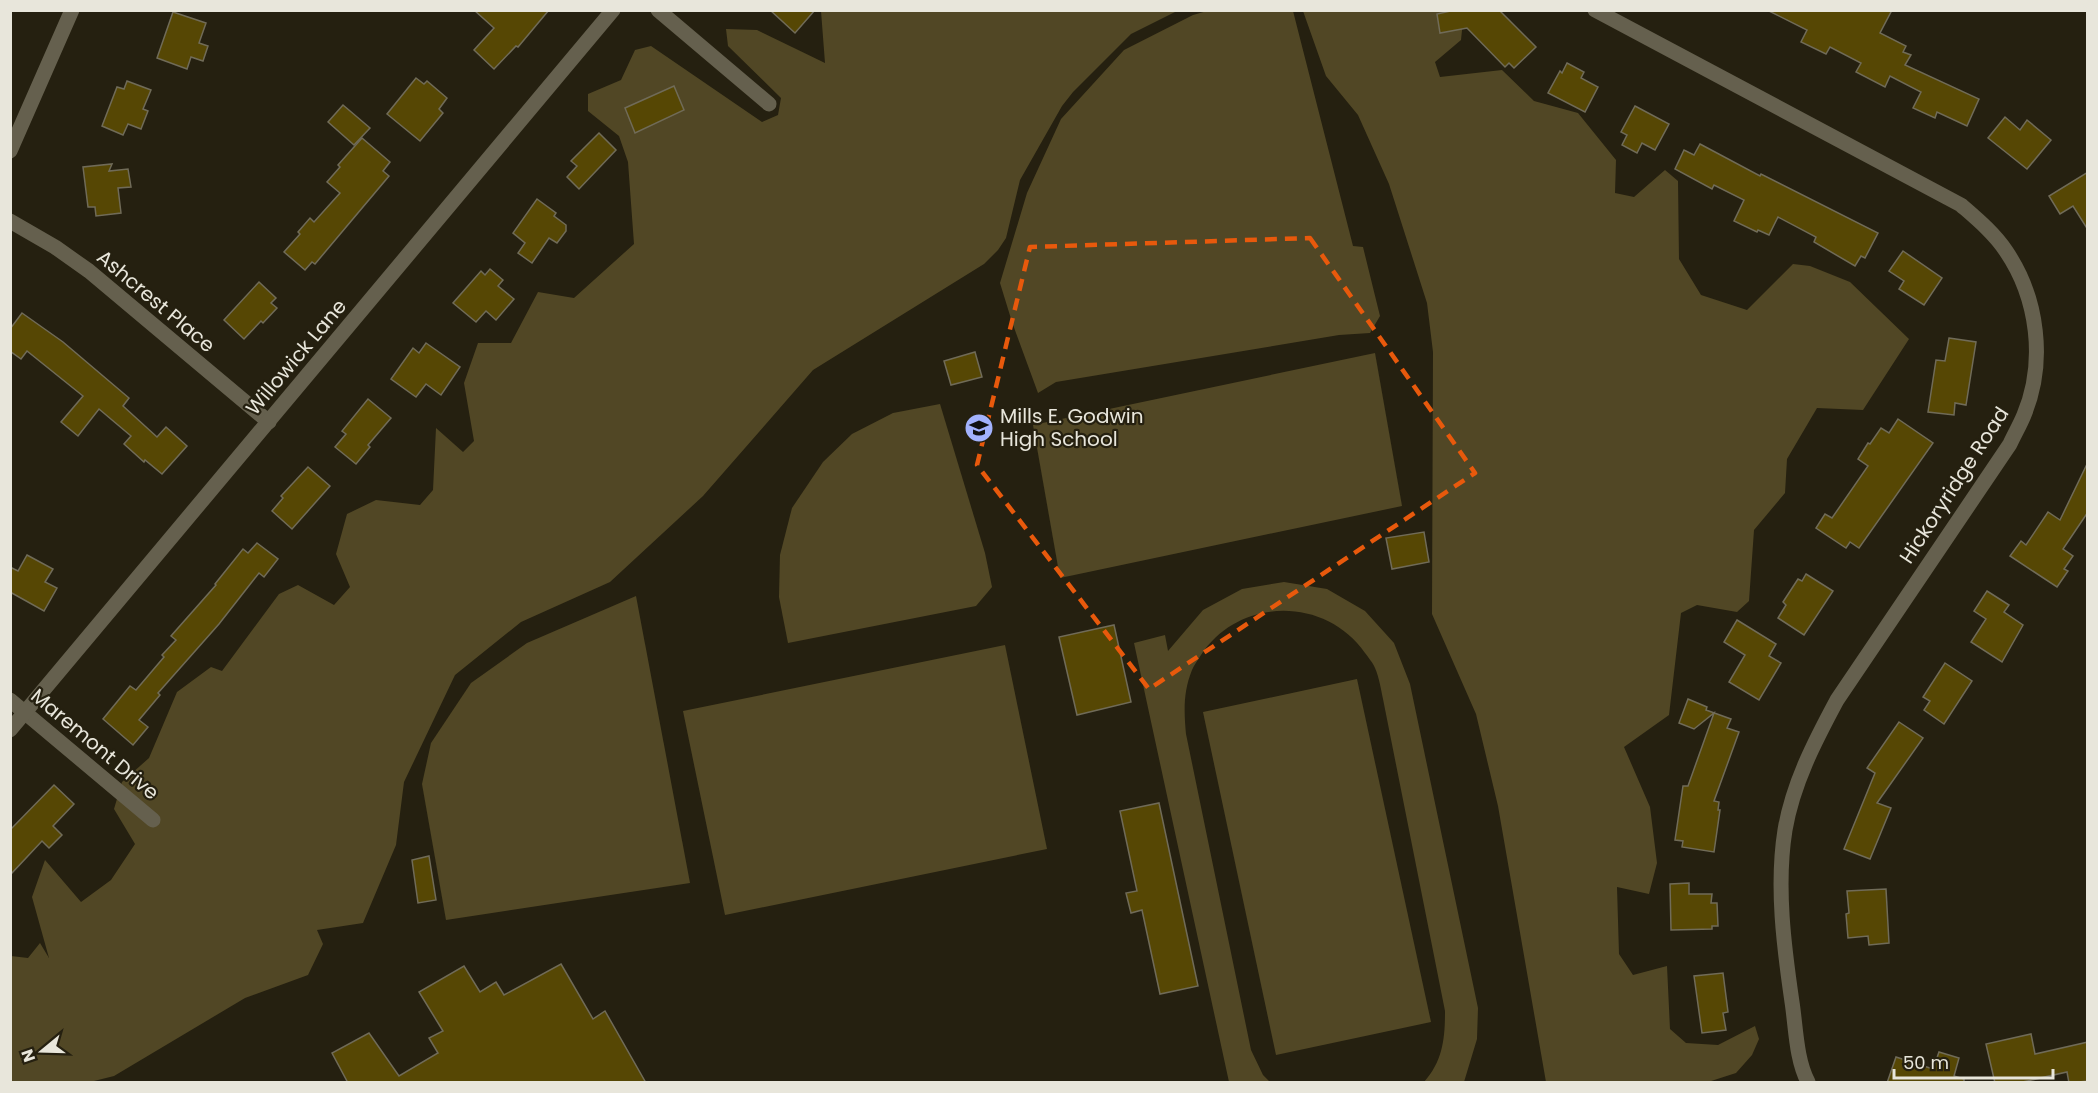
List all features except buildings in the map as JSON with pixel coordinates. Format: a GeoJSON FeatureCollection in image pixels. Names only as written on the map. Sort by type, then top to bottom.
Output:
{"type":"FeatureCollection","features":[{"type":"Feature","properties":{"kind":"street"},"geometry":{"type":"LineString","coordinates":[[10,151],[72,10]]}},
{"type":"Feature","properties":{"kind":"street","name":"Willowick Lane"},"geometry":{"type":"LineString","coordinates":[[10,730],[613,10]]}},
{"type":"Feature","properties":{"kind":"street"},"geometry":{"type":"LineString","coordinates":[[658,10],[769,104]]}},
{"type":"Feature","properties":{"kind":"street","name":"Hickoryridge Road"},"geometry":{"type":"LineString","coordinates":[[1595,10],[1960,205],[1985,226],[2006,250],[2020,274],[2030,301],[2036,363],[2025,415],[2010,444],[1837,700],[1813,744],[1797,785],[1785,830],[1780,898],[1792,1002],[1802,1064],[1808,1083]]}},
{"type":"Feature","properties":{"kind":"street","name":"Ashcrest Place"},"geometry":{"type":"LineString","coordinates":[[10,221],[55,247],[89,271],[269,422]]}},
{"type":"Feature","properties":{"kind":"street","name":"Maremont Drive"},"geometry":{"type":"LineString","coordinates":[[10,700],[153,820]]}},
{"type":"Feature","properties":{"kind":"highlighted area"},"geometry":{"type":"Polygon","coordinates":[[[1310,238],[1475,473],[1149,689],[977,465],[1030,247],[1310,238]]]}},
{"type":"Feature","properties":{"kind":"shaded area"},"geometry":{"type":"Polygon","coordinates":[[[821,11],[1177,11],[1131,34],[1062,106],[1020,180],[1006,238],[984,264],[813,370],[703,496],[610,582],[521,622],[455,675],[404,782],[396,845],[363,923],[317,930],[323,944],[308,975],[245,998],[114,1076],[90,1082],[11,1082],[11,956],[28,958],[40,943],[49,958],[32,897],[45,860],[81,902],[111,880],[135,844],[114,809],[122,782],[149,758],[177,692],[211,667],[222,671],[279,594],[298,585],[334,605],[350,587],[336,554],[347,514],[376,500],[420,505],[433,490],[436,428],[463,452],[474,441],[464,383],[478,343],[511,343],[538,292],[574,298],[634,244],[628,162],[619,136],[588,111],[588,94],[621,80],[635,50],[651,46],[762,122],[778,115],[781,98],[728,46],[726,29],[757,30],[825,63],[821,11]]]}},
{"type":"Feature","properties":{"kind":"shaded area"},"geometry":{"type":"Polygon","coordinates":[[[1207,11],[1293,11],[1353,246],[1363,247],[1380,316],[1370,333],[1339,335],[1056,382],[1038,393],[1000,283],[1027,193],[1061,119],[1124,50],[1193,15],[1207,11]]]}},
{"type":"Feature","properties":{"kind":"shaded area"},"geometry":{"type":"Polygon","coordinates":[[[1303,11],[1464,11],[1461,40],[1435,62],[1440,77],[1502,70],[1534,101],[1578,113],[1616,160],[1615,193],[1634,197],[1665,170],[1678,181],[1679,259],[1701,295],[1747,310],[1793,264],[1810,266],[1850,282],[1909,339],[1863,410],[1817,408],[1787,459],[1785,493],[1754,530],[1749,601],[1737,612],[1697,605],[1681,613],[1669,715],[1624,747],[1650,807],[1657,863],[1649,894],[1617,887],[1619,954],[1633,975],[1667,966],[1670,1029],[1686,1043],[1718,1045],[1755,1026],[1759,1039],[1752,1055],[1736,1073],[1708,1082],[1546,1082],[1498,806],[1476,714],[1432,614],[1433,352],[1427,303],[1389,184],[1358,115],[1326,76],[1303,11]]]}},
{"type":"Feature","properties":{"kind":"shaded area"},"geometry":{"type":"Polygon","coordinates":[[[1375,353],[1402,506],[1060,578],[1033,425],[1375,353]]]}},
{"type":"Feature","properties":{"kind":"shaded area"},"geometry":{"type":"Polygon","coordinates":[[[940,404],[985,553],[992,587],[976,606],[788,643],[779,597],[780,555],[792,508],[823,462],[852,434],[893,413],[940,404]]]}},
{"type":"Feature","properties":{"kind":"shaded area"},"geometry":{"type":"Polygon","coordinates":[[[1284,582],[1327,589],[1365,611],[1394,643],[1410,684],[1478,1008],[1477,1039],[1464,1082],[1424,1082],[1435,1066],[1442,1049],[1445,1011],[1381,691],[1373,664],[1348,634],[1328,621],[1306,613],[1282,611],[1259,614],[1237,622],[1217,636],[1194,666],[1186,694],[1186,734],[1251,1050],[1263,1075],[1270,1082],[1229,1082],[1134,643],[1165,635],[1168,651],[1203,610],[1242,589],[1284,582]]]}},
{"type":"Feature","properties":{"kind":"shaded area"},"geometry":{"type":"Polygon","coordinates":[[[636,596],[690,883],[446,920],[422,784],[431,743],[471,683],[527,643],[636,596]]]}},
{"type":"Feature","properties":{"kind":"shaded area"},"geometry":{"type":"Polygon","coordinates":[[[1005,645],[1047,849],[725,915],[683,711],[1005,645]]]}},
{"type":"Feature","properties":{"kind":"shaded area"},"geometry":{"type":"Polygon","coordinates":[[[1357,679],[1431,1022],[1276,1055],[1203,712],[1357,679]]]}},
{"type":"Feature","properties":{"kind":"place","name":"Mills E. Godwin High School"},"geometry":{"type":"Point","coordinates":[979,428]}}]}
